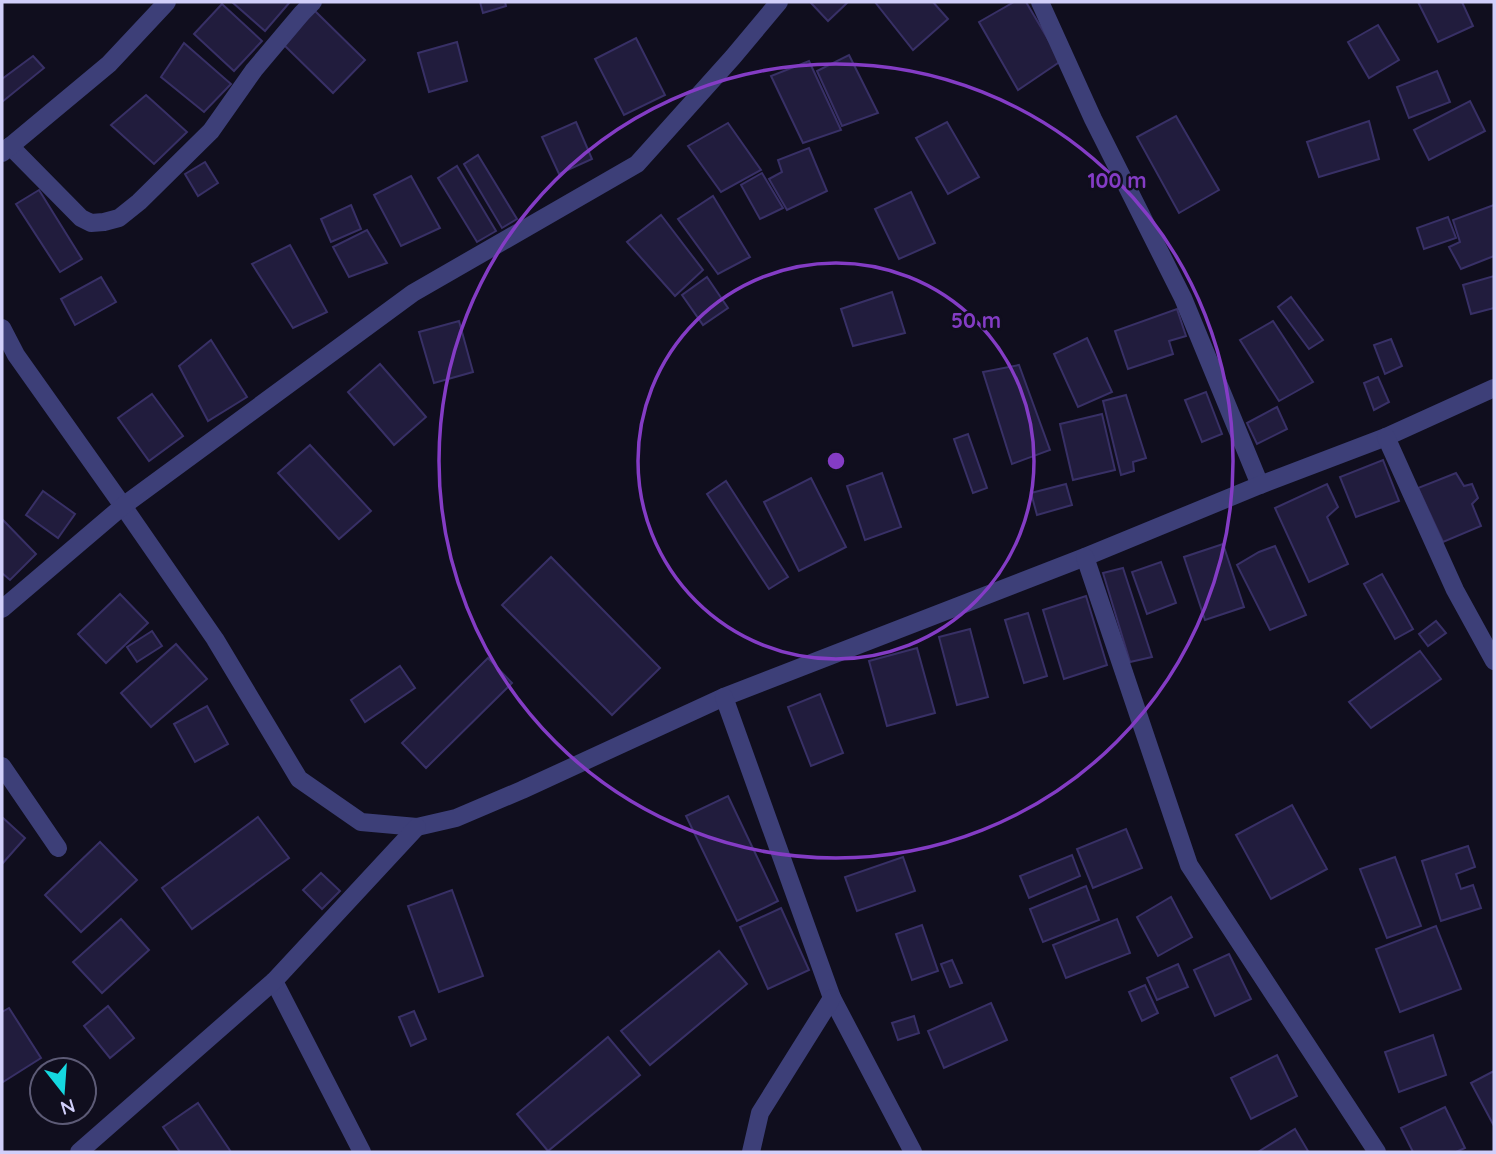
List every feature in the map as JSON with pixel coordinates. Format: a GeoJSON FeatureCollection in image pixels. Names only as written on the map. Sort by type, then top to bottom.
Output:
{"type":"FeatureCollection","features":[{"type":"Feature","properties":{"kind":"street"},"geometry":{"type":"LineString","coordinates":[[167,2],[109,64],[6,149],[81,218],[91,223],[119,218],[183,160],[211,131],[254,70],[313,2]]}},
{"type":"Feature","properties":{"kind":"street"},"geometry":{"type":"LineString","coordinates":[[2,609],[123,506],[413,293],[637,164],[779,2]]}},
{"type":"Feature","properties":{"kind":"street"},"geometry":{"type":"LineString","coordinates":[[1040,2],[1093,118],[1183,298],[1260,485]]}},
{"type":"Feature","properties":{"kind":"street"},"geometry":{"type":"LineString","coordinates":[[2,328],[16,355],[215,639],[299,779],[361,822],[417,827],[456,818],[724,697],[1386,437],[1494,388]]}},
{"type":"Feature","properties":{"kind":"street"},"geometry":{"type":"LineString","coordinates":[[1386,437],[1455,590],[1494,661]]}},
{"type":"Feature","properties":{"kind":"street"},"geometry":{"type":"LineString","coordinates":[[1085,557],[1189,865],[1377,1152]]}},
{"type":"Feature","properties":{"kind":"street"},"geometry":{"type":"LineString","coordinates":[[724,697],[832,998],[914,1152]]}},
{"type":"Feature","properties":{"kind":"street"},"geometry":{"type":"LineString","coordinates":[[2,766],[58,848]]}},
{"type":"Feature","properties":{"kind":"street"},"geometry":{"type":"LineString","coordinates":[[79,1152],[274,981],[417,827]]}},
{"type":"Feature","properties":{"kind":"street"},"geometry":{"type":"LineString","coordinates":[[274,981],[362,1152]]}},
{"type":"Feature","properties":{"kind":"street"},"geometry":{"type":"LineString","coordinates":[[751,1152],[760,1113],[832,998]]}},
{"type":"Feature","properties":{"kind":"building"},"geometry":{"type":"Polygon","coordinates":[[[232,2],[290,2],[265,31],[232,2]]]}},
{"type":"Feature","properties":{"kind":"building"},"geometry":{"type":"Polygon","coordinates":[[[480,2],[505,2],[506,6],[483,13],[480,2]]]}},
{"type":"Feature","properties":{"kind":"building"},"geometry":{"type":"Polygon","coordinates":[[[812,2],[848,2],[828,21],[812,2]]]}},
{"type":"Feature","properties":{"kind":"building"},"geometry":{"type":"Polygon","coordinates":[[[875,2],[933,2],[948,19],[913,50],[875,2]]]}},
{"type":"Feature","properties":{"kind":"building"},"geometry":{"type":"Polygon","coordinates":[[[1014,2],[1026,2],[1061,61],[1018,90],[979,22],[1014,2]]]}},
{"type":"Feature","properties":{"kind":"building"},"geometry":{"type":"Polygon","coordinates":[[[1418,2],[1462,2],[1473,26],[1438,42],[1418,2]]]}},
{"type":"Feature","properties":{"kind":"building"},"geometry":{"type":"Polygon","coordinates":[[[222,4],[262,41],[234,71],[194,34],[222,4]]]}},
{"type":"Feature","properties":{"kind":"building"},"geometry":{"type":"Polygon","coordinates":[[[315,11],[365,60],[333,93],[283,44],[315,11]]]}},
{"type":"Feature","properties":{"kind":"building"},"geometry":{"type":"Polygon","coordinates":[[[1378,25],[1399,60],[1369,78],[1348,42],[1378,25]]]}},
{"type":"Feature","properties":{"kind":"building"},"geometry":{"type":"Polygon","coordinates":[[[636,38],[665,95],[624,115],[595,59],[636,38]]]}},
{"type":"Feature","properties":{"kind":"building"},"geometry":{"type":"Polygon","coordinates":[[[457,42],[467,81],[429,92],[418,53],[457,42]]]}},
{"type":"Feature","properties":{"kind":"building"},"geometry":{"type":"Polygon","coordinates":[[[184,43],[231,84],[204,112],[161,77],[184,43]]]}},
{"type":"Feature","properties":{"kind":"building"},"geometry":{"type":"Polygon","coordinates":[[[849,55],[878,113],[842,126],[817,71],[849,55]]]}},
{"type":"Feature","properties":{"kind":"building"},"geometry":{"type":"Polygon","coordinates":[[[33,56],[44,68],[2,102],[2,79],[33,56]]]}},
{"type":"Feature","properties":{"kind":"building"},"geometry":{"type":"Polygon","coordinates":[[[809,61],[841,130],[803,143],[771,76],[809,61]]]}},
{"type":"Feature","properties":{"kind":"building"},"geometry":{"type":"Polygon","coordinates":[[[1437,71],[1450,102],[1409,118],[1397,87],[1437,71]]]}},
{"type":"Feature","properties":{"kind":"building"},"geometry":{"type":"Polygon","coordinates":[[[146,95],[187,132],[154,164],[111,125],[146,95]]]}},
{"type":"Feature","properties":{"kind":"building"},"geometry":{"type":"Polygon","coordinates":[[[1470,101],[1485,131],[1429,160],[1414,130],[1470,101]]]}},
{"type":"Feature","properties":{"kind":"building"},"geometry":{"type":"Polygon","coordinates":[[[1176,116],[1219,190],[1179,213],[1137,137],[1176,116]]]}},
{"type":"Feature","properties":{"kind":"building"},"geometry":{"type":"Polygon","coordinates":[[[1369,121],[1379,159],[1319,177],[1307,142],[1369,121]]]}},
{"type":"Feature","properties":{"kind":"building"},"geometry":{"type":"Polygon","coordinates":[[[576,122],[592,159],[559,174],[542,137],[576,122]]]}},
{"type":"Feature","properties":{"kind":"building"},"geometry":{"type":"Polygon","coordinates":[[[947,122],[979,177],[948,194],[916,138],[947,122]]]}},
{"type":"Feature","properties":{"kind":"building"},"geometry":{"type":"Polygon","coordinates":[[[728,123],[761,170],[721,192],[688,146],[728,123]]]}},
{"type":"Feature","properties":{"kind":"building"},"geometry":{"type":"Polygon","coordinates":[[[809,148],[827,191],[787,210],[769,179],[782,172],[778,160],[809,148]]]}},
{"type":"Feature","properties":{"kind":"building"},"geometry":{"type":"Polygon","coordinates":[[[478,155],[517,219],[502,228],[464,164],[478,155]]]}},
{"type":"Feature","properties":{"kind":"building"},"geometry":{"type":"Polygon","coordinates":[[[205,162],[218,183],[198,196],[185,174],[205,162]]]}},
{"type":"Feature","properties":{"kind":"building"},"geometry":{"type":"Polygon","coordinates":[[[457,166],[496,231],[477,242],[438,178],[457,166]]]}},
{"type":"Feature","properties":{"kind":"building"},"geometry":{"type":"Polygon","coordinates":[[[762,173],[783,208],[760,219],[741,185],[762,173]]]}},
{"type":"Feature","properties":{"kind":"building"},"geometry":{"type":"Polygon","coordinates":[[[411,176],[440,228],[401,246],[374,195],[411,176]]]}},
{"type":"Feature","properties":{"kind":"building"},"geometry":{"type":"Polygon","coordinates":[[[39,190],[82,259],[60,272],[16,204],[39,190]]]}},
{"type":"Feature","properties":{"kind":"building"},"geometry":{"type":"Polygon","coordinates":[[[911,192],[935,243],[899,259],[875,209],[911,192]]]}},
{"type":"Feature","properties":{"kind":"building"},"geometry":{"type":"Polygon","coordinates":[[[713,196],[750,257],[718,274],[678,219],[713,196]]]}},
{"type":"Feature","properties":{"kind":"building"},"geometry":{"type":"Polygon","coordinates":[[[351,205],[361,229],[331,242],[321,219],[351,205]]]}},
{"type":"Feature","properties":{"kind":"building"},"geometry":{"type":"Polygon","coordinates":[[[1494,205],[1494,256],[1461,269],[1449,247],[1460,242],[1453,220],[1494,205]]]}},
{"type":"Feature","properties":{"kind":"building"},"geometry":{"type":"Polygon","coordinates":[[[661,215],[703,270],[675,296],[627,242],[661,215]]]}},
{"type":"Feature","properties":{"kind":"building"},"geometry":{"type":"Polygon","coordinates":[[[1448,217],[1456,238],[1424,249],[1417,228],[1448,217]]]}},
{"type":"Feature","properties":{"kind":"building"},"geometry":{"type":"Polygon","coordinates":[[[367,230],[387,263],[349,277],[333,247],[367,230]]]}},
{"type":"Feature","properties":{"kind":"building"},"geometry":{"type":"Polygon","coordinates":[[[290,245],[327,312],[293,328],[252,264],[290,245]]]}},
{"type":"Feature","properties":{"kind":"building"},"geometry":{"type":"Polygon","coordinates":[[[1494,276],[1494,308],[1471,314],[1463,285],[1494,276]]]}},
{"type":"Feature","properties":{"kind":"building"},"geometry":{"type":"Polygon","coordinates":[[[101,277],[116,302],[75,325],[61,299],[101,277]]]}},
{"type":"Feature","properties":{"kind":"building"},"geometry":{"type":"Polygon","coordinates":[[[707,277],[728,308],[703,325],[682,295],[707,277]]]}},
{"type":"Feature","properties":{"kind":"building"},"geometry":{"type":"Polygon","coordinates":[[[892,292],[905,333],[853,346],[841,309],[892,292]]]}},
{"type":"Feature","properties":{"kind":"building"},"geometry":{"type":"Polygon","coordinates":[[[1291,297],[1323,340],[1309,349],[1278,307],[1291,297]]]}},
{"type":"Feature","properties":{"kind":"building"},"geometry":{"type":"Polygon","coordinates":[[[1177,309],[1186,336],[1169,341],[1173,354],[1128,369],[1115,331],[1177,309]]]}},
{"type":"Feature","properties":{"kind":"building"},"geometry":{"type":"Polygon","coordinates":[[[459,321],[473,372],[434,383],[419,332],[459,321]]]}},
{"type":"Feature","properties":{"kind":"building"},"geometry":{"type":"Polygon","coordinates":[[[1273,321],[1313,382],[1279,401],[1240,340],[1273,321]]]}},
{"type":"Feature","properties":{"kind":"building"},"geometry":{"type":"Polygon","coordinates":[[[1087,338],[1112,392],[1078,407],[1054,354],[1087,338]]]}},
{"type":"Feature","properties":{"kind":"building"},"geometry":{"type":"Polygon","coordinates":[[[1391,339],[1402,366],[1385,374],[1374,345],[1391,339]]]}},
{"type":"Feature","properties":{"kind":"building"},"geometry":{"type":"Polygon","coordinates":[[[211,340],[247,397],[208,421],[179,366],[211,340]]]}},
{"type":"Feature","properties":{"kind":"building"},"geometry":{"type":"Polygon","coordinates":[[[380,364],[426,417],[394,445],[348,392],[380,364]]]}},
{"type":"Feature","properties":{"kind":"building"},"geometry":{"type":"Polygon","coordinates":[[[1019,365],[1050,450],[1012,464],[983,372],[1019,365]]]}},
{"type":"Feature","properties":{"kind":"building"},"geometry":{"type":"Polygon","coordinates":[[[1378,377],[1389,402],[1374,410],[1364,383],[1378,377]]]}},
{"type":"Feature","properties":{"kind":"building"},"geometry":{"type":"Polygon","coordinates":[[[1206,392],[1222,434],[1202,442],[1185,400],[1206,392]]]}},
{"type":"Feature","properties":{"kind":"building"},"geometry":{"type":"Polygon","coordinates":[[[152,394],[183,436],[149,461],[118,418],[152,394]]]}},
{"type":"Feature","properties":{"kind":"building"},"geometry":{"type":"Polygon","coordinates":[[[1126,395],[1146,458],[1133,462],[1134,471],[1121,475],[1103,401],[1126,395]]]}},
{"type":"Feature","properties":{"kind":"building"},"geometry":{"type":"Polygon","coordinates":[[[1277,407],[1287,429],[1257,444],[1247,423],[1277,407]]]}},
{"type":"Feature","properties":{"kind":"building"},"geometry":{"type":"Polygon","coordinates":[[[1102,414],[1115,470],[1073,480],[1060,424],[1102,414]]]}},
{"type":"Feature","properties":{"kind":"building"},"geometry":{"type":"Polygon","coordinates":[[[968,434],[987,488],[973,493],[954,439],[968,434]]]}},
{"type":"Feature","properties":{"kind":"building"},"geometry":{"type":"Polygon","coordinates":[[[310,445],[371,511],[339,539],[278,473],[310,445]]]}},
{"type":"Feature","properties":{"kind":"building"},"geometry":{"type":"Polygon","coordinates":[[[1383,460],[1399,501],[1356,517],[1340,477],[1383,460]]]}},
{"type":"Feature","properties":{"kind":"building"},"geometry":{"type":"Polygon","coordinates":[[[882,473],[901,527],[865,540],[847,486],[882,473]]]}},
{"type":"Feature","properties":{"kind":"building"},"geometry":{"type":"Polygon","coordinates":[[[1456,473],[1464,486],[1472,484],[1478,498],[1472,504],[1481,526],[1443,542],[1418,488],[1456,473]]]}},
{"type":"Feature","properties":{"kind":"building"},"geometry":{"type":"Polygon","coordinates":[[[811,478],[846,547],[799,571],[764,502],[811,478]]]}},
{"type":"Feature","properties":{"kind":"building"},"geometry":{"type":"Polygon","coordinates":[[[726,481],[788,577],[769,589],[707,494],[726,481]]]}},
{"type":"Feature","properties":{"kind":"building"},"geometry":{"type":"Polygon","coordinates":[[[1066,484],[1072,505],[1037,515],[1031,493],[1066,484]]]}},
{"type":"Feature","properties":{"kind":"building"},"geometry":{"type":"Polygon","coordinates":[[[1327,484],[1338,507],[1327,517],[1348,564],[1309,582],[1275,508],[1327,484]]]}},
{"type":"Feature","properties":{"kind":"building"},"geometry":{"type":"Polygon","coordinates":[[[43,491],[75,514],[58,538],[26,515],[43,491]]]}},
{"type":"Feature","properties":{"kind":"building"},"geometry":{"type":"Polygon","coordinates":[[[2,519],[36,554],[10,580],[2,573],[2,519]]]}},
{"type":"Feature","properties":{"kind":"building"},"geometry":{"type":"Polygon","coordinates":[[[1223,544],[1244,607],[1205,620],[1184,557],[1223,544]]]}},
{"type":"Feature","properties":{"kind":"building"},"geometry":{"type":"Polygon","coordinates":[[[1275,546],[1306,615],[1270,630],[1237,565],[1275,546]]]}},
{"type":"Feature","properties":{"kind":"building"},"geometry":{"type":"Polygon","coordinates":[[[551,557],[660,668],[612,715],[502,605],[551,557]]]}},
{"type":"Feature","properties":{"kind":"building"},"geometry":{"type":"Polygon","coordinates":[[[1161,562],[1176,603],[1147,614],[1132,572],[1161,562]]]}},
{"type":"Feature","properties":{"kind":"building"},"geometry":{"type":"Polygon","coordinates":[[[1123,568],[1152,657],[1130,662],[1103,573],[1123,568]]]}},
{"type":"Feature","properties":{"kind":"building"},"geometry":{"type":"Polygon","coordinates":[[[1382,574],[1413,629],[1395,639],[1364,584],[1382,574]]]}},
{"type":"Feature","properties":{"kind":"building"},"geometry":{"type":"Polygon","coordinates":[[[120,594],[148,623],[106,663],[78,634],[120,594]]]}},
{"type":"Feature","properties":{"kind":"building"},"geometry":{"type":"Polygon","coordinates":[[[1086,596],[1107,665],[1064,679],[1043,610],[1086,596]]]}},
{"type":"Feature","properties":{"kind":"building"},"geometry":{"type":"Polygon","coordinates":[[[1028,613],[1047,676],[1024,683],[1005,620],[1028,613]]]}},
{"type":"Feature","properties":{"kind":"building"},"geometry":{"type":"Polygon","coordinates":[[[1436,621],[1446,633],[1428,646],[1419,634],[1436,621]]]}},
{"type":"Feature","properties":{"kind":"building"},"geometry":{"type":"Polygon","coordinates":[[[970,629],[988,697],[957,705],[939,637],[970,629]]]}},
{"type":"Feature","properties":{"kind":"building"},"geometry":{"type":"Polygon","coordinates":[[[152,631],[162,646],[137,662],[127,647],[152,631]]]}},
{"type":"Feature","properties":{"kind":"building"},"geometry":{"type":"Polygon","coordinates":[[[176,644],[207,679],[151,727],[121,693],[176,644]]]}},
{"type":"Feature","properties":{"kind":"building"},"geometry":{"type":"Polygon","coordinates":[[[917,648],[935,713],[887,726],[869,661],[917,648]]]}},
{"type":"Feature","properties":{"kind":"building"},"geometry":{"type":"Polygon","coordinates":[[[1420,651],[1441,679],[1371,728],[1349,702],[1420,651]]]}},
{"type":"Feature","properties":{"kind":"building"},"geometry":{"type":"Polygon","coordinates":[[[488,658],[512,683],[426,768],[402,743],[488,658]]]}},
{"type":"Feature","properties":{"kind":"building"},"geometry":{"type":"Polygon","coordinates":[[[400,666],[415,688],[365,722],[351,700],[400,666]]]}},
{"type":"Feature","properties":{"kind":"building"},"geometry":{"type":"Polygon","coordinates":[[[820,694],[843,753],[811,766],[788,707],[820,694]]]}},
{"type":"Feature","properties":{"kind":"building"},"geometry":{"type":"Polygon","coordinates":[[[207,706],[228,744],[195,762],[174,724],[207,706]]]}},
{"type":"Feature","properties":{"kind":"building"},"geometry":{"type":"Polygon","coordinates":[[[728,796],[778,901],[737,921],[686,816],[728,796]]]}},
{"type":"Feature","properties":{"kind":"building"},"geometry":{"type":"Polygon","coordinates":[[[1292,805],[1327,869],[1271,899],[1236,835],[1292,805]]]}},
{"type":"Feature","properties":{"kind":"building"},"geometry":{"type":"Polygon","coordinates":[[[2,817],[25,838],[2,864],[2,817]]]}},
{"type":"Feature","properties":{"kind":"building"},"geometry":{"type":"Polygon","coordinates":[[[258,817],[289,858],[192,929],[162,888],[258,817]]]}},
{"type":"Feature","properties":{"kind":"building"},"geometry":{"type":"Polygon","coordinates":[[[1126,829],[1142,868],[1093,888],[1077,849],[1126,829]]]}},
{"type":"Feature","properties":{"kind":"building"},"geometry":{"type":"Polygon","coordinates":[[[100,842],[137,880],[81,932],[45,895],[100,842]]]}},
{"type":"Feature","properties":{"kind":"building"},"geometry":{"type":"Polygon","coordinates":[[[1468,846],[1475,867],[1456,874],[1461,889],[1473,885],[1481,908],[1441,921],[1422,861],[1468,846]]]}},
{"type":"Feature","properties":{"kind":"building"},"geometry":{"type":"Polygon","coordinates":[[[1072,855],[1080,876],[1029,898],[1020,876],[1072,855]]]}},
{"type":"Feature","properties":{"kind":"building"},"geometry":{"type":"Polygon","coordinates":[[[903,857],[915,891],[857,911],[845,877],[903,857]]]}},
{"type":"Feature","properties":{"kind":"building"},"geometry":{"type":"Polygon","coordinates":[[[1395,857],[1421,926],[1387,938],[1360,869],[1395,857]]]}},
{"type":"Feature","properties":{"kind":"building"},"geometry":{"type":"Polygon","coordinates":[[[321,873],[340,891],[322,909],[303,890],[321,873]]]}},
{"type":"Feature","properties":{"kind":"building"},"geometry":{"type":"Polygon","coordinates":[[[1086,886],[1099,920],[1043,942],[1030,909],[1086,886]]]}},
{"type":"Feature","properties":{"kind":"building"},"geometry":{"type":"Polygon","coordinates":[[[452,890],[483,976],[439,992],[408,906],[452,890]]]}},
{"type":"Feature","properties":{"kind":"building"},"geometry":{"type":"Polygon","coordinates":[[[1171,897],[1192,937],[1158,956],[1137,917],[1171,897]]]}},
{"type":"Feature","properties":{"kind":"building"},"geometry":{"type":"Polygon","coordinates":[[[781,908],[809,970],[768,989],[740,927],[781,908]]]}},
{"type":"Feature","properties":{"kind":"building"},"geometry":{"type":"Polygon","coordinates":[[[121,919],[149,950],[102,993],[73,962],[121,919]]]}},
{"type":"Feature","properties":{"kind":"building"},"geometry":{"type":"Polygon","coordinates":[[[1117,919],[1130,953],[1066,978],[1053,945],[1117,919]]]}},
{"type":"Feature","properties":{"kind":"building"},"geometry":{"type":"Polygon","coordinates":[[[922,925],[938,971],[912,980],[896,934],[922,925]]]}},
{"type":"Feature","properties":{"kind":"building"},"geometry":{"type":"Polygon","coordinates":[[[1436,926],[1461,989],[1400,1012],[1376,949],[1436,926]]]}},
{"type":"Feature","properties":{"kind":"building"},"geometry":{"type":"Polygon","coordinates":[[[719,951],[747,984],[650,1065],[621,1031],[719,951]]]}},
{"type":"Feature","properties":{"kind":"building"},"geometry":{"type":"Polygon","coordinates":[[[1229,954],[1251,999],[1215,1016],[1194,970],[1229,954]]]}},
{"type":"Feature","properties":{"kind":"building"},"geometry":{"type":"Polygon","coordinates":[[[952,960],[962,983],[950,987],[941,964],[952,960]]]}},
{"type":"Feature","properties":{"kind":"building"},"geometry":{"type":"Polygon","coordinates":[[[1178,964],[1188,987],[1157,1000],[1147,978],[1178,964]]]}},
{"type":"Feature","properties":{"kind":"building"},"geometry":{"type":"Polygon","coordinates":[[[1145,985],[1158,1013],[1142,1021],[1129,992],[1145,985]]]}},
{"type":"Feature","properties":{"kind":"building"},"geometry":{"type":"Polygon","coordinates":[[[991,1003],[1007,1040],[944,1068],[928,1031],[991,1003]]]}},
{"type":"Feature","properties":{"kind":"building"},"geometry":{"type":"Polygon","coordinates":[[[108,1006],[134,1038],[110,1058],[84,1026],[108,1006]]]}},
{"type":"Feature","properties":{"kind":"building"},"geometry":{"type":"Polygon","coordinates":[[[9,1008],[40,1056],[28,1056],[28,1066],[3,1082],[2,1079],[2,1012],[9,1008]]]}},
{"type":"Feature","properties":{"kind":"building"},"geometry":{"type":"Polygon","coordinates":[[[414,1011],[426,1039],[411,1046],[399,1017],[414,1011]]]}},
{"type":"Feature","properties":{"kind":"building"},"geometry":{"type":"Polygon","coordinates":[[[914,1016],[919,1033],[898,1040],[892,1023],[914,1016]]]}},
{"type":"Feature","properties":{"kind":"building"},"geometry":{"type":"Polygon","coordinates":[[[1433,1035],[1446,1075],[1399,1092],[1385,1052],[1433,1035]]]}},
{"type":"Feature","properties":{"kind":"building"},"geometry":{"type":"Polygon","coordinates":[[[608,1037],[640,1075],[548,1151],[517,1114],[608,1037]]]}},
{"type":"Feature","properties":{"kind":"building"},"geometry":{"type":"Polygon","coordinates":[[[1277,1055],[1297,1096],[1251,1119],[1231,1078],[1277,1055]]]}},
{"type":"Feature","properties":{"kind":"building"},"geometry":{"type":"Polygon","coordinates":[[[1494,1071],[1494,1126],[1471,1083],[1494,1071]]]}},
{"type":"Feature","properties":{"kind":"building"},"geometry":{"type":"Polygon","coordinates":[[[198,1103],[231,1152],[180,1152],[163,1127],[198,1103]]]}},
{"type":"Feature","properties":{"kind":"building"},"geometry":{"type":"Polygon","coordinates":[[[1445,1107],[1465,1148],[1456,1152],[1413,1152],[1401,1128],[1445,1107]]]}},
{"type":"Feature","properties":{"kind":"building"},"geometry":{"type":"Polygon","coordinates":[[[1295,1129],[1308,1151],[1258,1152],[1295,1129]]]}}]}
